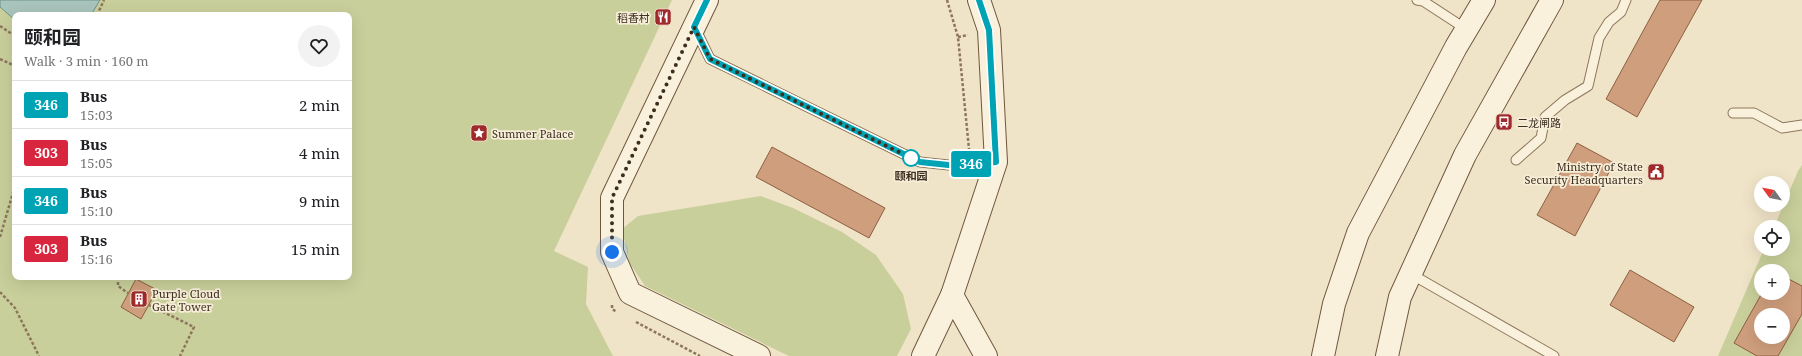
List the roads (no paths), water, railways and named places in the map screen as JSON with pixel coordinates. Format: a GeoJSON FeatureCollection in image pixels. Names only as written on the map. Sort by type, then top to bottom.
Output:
{"type":"FeatureCollection","features":[{"type":"Feature","properties":{"kind":"street"},"geometry":{"type":"LineString","coordinates":[[707,0],[612,198],[612,252],[630,293],[759,356]]}},
{"type":"Feature","properties":{"kind":"street"},"geometry":{"type":"LineString","coordinates":[[923,356],[952,295],[996,162],[989,30],[979,0]]}},
{"type":"Feature","properties":{"kind":"street"},"geometry":{"type":"LineString","coordinates":[[1323,356],[1334,304],[1358,233],[1466,29],[1484,0]]}},
{"type":"Feature","properties":{"kind":"street"},"geometry":{"type":"LineString","coordinates":[[1387,356],[1400,297],[1465,155],[1552,0]]}},
{"type":"Feature","properties":{"kind":"street"},"geometry":{"type":"LineString","coordinates":[[952,295],[986,356]]}},
{"type":"Feature","properties":{"kind":"lane"},"geometry":{"type":"LineString","coordinates":[[1417,0],[1423,1],[1466,29]]}},
{"type":"Feature","properties":{"kind":"lane"},"geometry":{"type":"LineString","coordinates":[[1516,160],[1541,138],[1545,116],[1565,100],[1588,86],[1599,38],[1609,22],[1621,12],[1626,0]]}},
{"type":"Feature","properties":{"kind":"lane"},"geometry":{"type":"LineString","coordinates":[[694,27],[710,59],[920,162],[958,166],[996,162]]}},
{"type":"Feature","properties":{"kind":"lane"},"geometry":{"type":"LineString","coordinates":[[1733,112],[1754,113],[1782,128],[1802,125]]}},
{"type":"Feature","properties":{"kind":"lane"},"geometry":{"type":"LineString","coordinates":[[1411,274],[1554,356]]}},
{"type":"Feature","properties":{"kind":"water"},"geometry":{"type":"Polygon","coordinates":[[[0,0],[100,0],[93,12],[12,12],[12,17],[0,7],[0,0]]]}},
{"type":"Feature","properties":{"kind":"place","name":"稻香村"},"geometry":{"type":"Point","coordinates":[663,17]}},
{"type":"Feature","properties":{"kind":"place","name":"二龙闸路"},"geometry":{"type":"Point","coordinates":[1504,122]}},
{"type":"Feature","properties":{"kind":"place","name":"Summer Palace"},"geometry":{"type":"Point","coordinates":[479,133]}},
{"type":"Feature","properties":{"kind":"place","name":"颐和园"},"geometry":{"type":"Point","coordinates":[911,158]}},
{"type":"Feature","properties":{"kind":"place","name":"Ministry of State Security Headquarters"},"geometry":{"type":"Point","coordinates":[1656,172]}},
{"type":"Feature","properties":{"kind":"place","name":"Purple Cloud Gate Tower"},"geometry":{"type":"Point","coordinates":[139,299]}}]}
